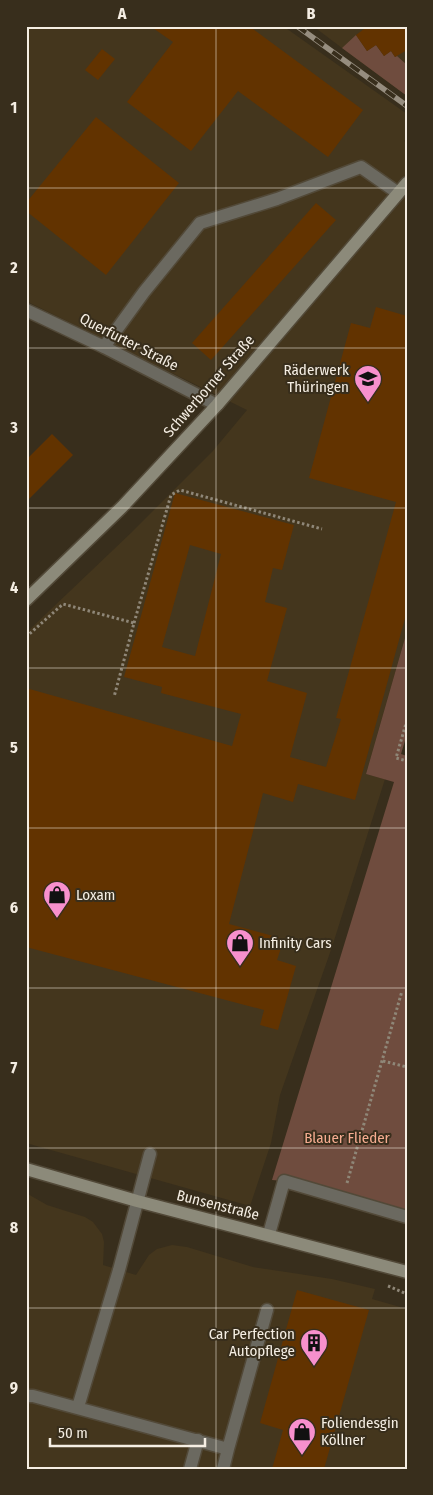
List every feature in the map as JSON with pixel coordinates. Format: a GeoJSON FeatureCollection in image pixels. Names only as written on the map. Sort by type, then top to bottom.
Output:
{"type":"FeatureCollection","features":[{"type":"Feature","properties":{"kind":"street"},"geometry":{"type":"LineString","coordinates":[[104,347],[144,292],[200,223],[277,199],[361,167],[398,193]]}},
{"type":"Feature","properties":{"kind":"street","name":"Schwerborner Straße"},"geometry":{"type":"LineString","coordinates":[[26,600],[122,506],[217,405],[407,183]]}},
{"type":"Feature","properties":{"kind":"street","name":"Querfurter Straße"},"geometry":{"type":"LineString","coordinates":[[26,310],[104,347],[217,405]]}},
{"type":"Feature","properties":{"kind":"street"},"geometry":{"type":"LineString","coordinates":[[78,1407],[119,1270],[150,1154]]}},
{"type":"Feature","properties":{"kind":"street","name":"Bunsenstraße"},"geometry":{"type":"LineString","coordinates":[[26,1169],[269,1234],[405,1273]]}},
{"type":"Feature","properties":{"kind":"street"},"geometry":{"type":"LineString","coordinates":[[269,1234],[284,1182],[407,1217]]}},
{"type":"Feature","properties":{"kind":"street"},"geometry":{"type":"LineString","coordinates":[[222,1469],[267,1310]]}},
{"type":"Feature","properties":{"kind":"street"},"geometry":{"type":"LineString","coordinates":[[26,1396],[78,1407],[228,1449]]}},
{"type":"Feature","properties":{"kind":"street"},"geometry":{"type":"LineString","coordinates":[[190,1469],[198,1440]]}},
{"type":"Feature","properties":{"kind":"path"},"geometry":{"type":"LineString","coordinates":[[114,697],[171,495],[180,490],[322,529]]}},
{"type":"Feature","properties":{"kind":"path"},"geometry":{"type":"LineString","coordinates":[[26,637],[63,604],[134,623]]}},
{"type":"Feature","properties":{"kind":"path"},"geometry":{"type":"LineString","coordinates":[[407,720],[396,758],[407,762]]}},
{"type":"Feature","properties":{"kind":"path"},"geometry":{"type":"LineString","coordinates":[[347,1184],[402,991]]}},
{"type":"Feature","properties":{"kind":"path"},"geometry":{"type":"LineString","coordinates":[[383,1061],[407,1067]]}},
{"type":"Feature","properties":{"kind":"shaded area"},"geometry":{"type":"Polygon","coordinates":[[[26,26],[283,26],[407,114],[407,138],[404,141],[407,143],[407,631],[366,774],[385,779],[332,947],[280,1095],[271,1143],[250,1206],[26,1143],[26,633],[132,532],[212,452],[247,410],[26,301],[26,26]]]}},
{"type":"Feature","properties":{"kind":"shaded area"},"geometry":{"type":"Polygon","coordinates":[[[313,26],[407,26],[407,96],[342,48],[313,26]]]}},
{"type":"Feature","properties":{"kind":"shaded area"},"geometry":{"type":"Polygon","coordinates":[[[26,1193],[47,1205],[85,1217],[93,1222],[102,1234],[104,1242],[103,1265],[136,1275],[149,1255],[157,1249],[172,1245],[187,1247],[253,1267],[332,1279],[375,1289],[372,1299],[407,1309],[407,1469],[26,1469],[26,1193]]]}},
{"type":"Feature","properties":{"kind":"green space"},"geometry":{"type":"Polygon","coordinates":[[[356,35],[367,51],[376,45],[384,56],[391,51],[395,57],[397,56],[407,65],[407,96],[342,48],[356,35]]]}},
{"type":"Feature","properties":{"kind":"green space","name":"Blauer Flieder"},"geometry":{"type":"Polygon","coordinates":[[[407,631],[407,734],[401,754],[407,756],[407,1217],[284,1181],[272,1180],[394,782],[366,774],[407,631]]]}},
{"type":"Feature","properties":{"kind":"building"},"geometry":{"type":"Polygon","coordinates":[[[150,26],[249,26],[363,110],[328,157],[238,91],[191,151],[127,102],[173,42],[150,26]]]}},
{"type":"Feature","properties":{"kind":"building"},"geometry":{"type":"Polygon","coordinates":[[[368,26],[407,26],[407,50],[395,57],[391,51],[384,56],[376,45],[367,51],[356,35],[368,26]]]}},
{"type":"Feature","properties":{"kind":"building"},"geometry":{"type":"Polygon","coordinates":[[[102,49],[115,59],[98,80],[85,70],[102,49]]]}},
{"type":"Feature","properties":{"kind":"building"},"geometry":{"type":"Polygon","coordinates":[[[96,117],[179,183],[106,275],[26,211],[26,203],[96,117]]]}},
{"type":"Feature","properties":{"kind":"building"},"geometry":{"type":"Polygon","coordinates":[[[316,203],[336,220],[211,360],[192,343],[316,203]]]}},
{"type":"Feature","properties":{"kind":"building"},"geometry":{"type":"Polygon","coordinates":[[[376,307],[407,316],[407,611],[355,800],[298,784],[293,802],[263,793],[229,924],[284,939],[277,960],[296,966],[278,1030],[260,1025],[264,1010],[26,947],[26,688],[232,746],[241,714],[161,693],[162,687],[124,677],[175,493],[294,525],[282,570],[273,568],[265,602],[287,608],[267,681],[307,693],[290,757],[326,767],[341,719],[336,718],[396,502],[309,478],[351,323],[370,328],[376,307]],[[190,545],[162,647],[195,656],[221,554],[190,545]]]}},
{"type":"Feature","properties":{"kind":"building"},"geometry":{"type":"Polygon","coordinates":[[[52,434],[73,455],[26,502],[26,460],[52,434]]]}},
{"type":"Feature","properties":{"kind":"building","name":"Car Perfection Autopflege"},"geometry":{"type":"Polygon","coordinates":[[[297,1290],[369,1310],[324,1469],[272,1469],[283,1430],[260,1423],[297,1290]]]}},
{"type":"Feature","properties":{"kind":"railway"},"geometry":{"type":"LineString","coordinates":[[297,26],[407,106]]}},
{"type":"Feature","properties":{"kind":"place","name":"Räderwerk Thüringen"},"geometry":{"type":"Point","coordinates":[368,403]}},
{"type":"Feature","properties":{"kind":"place","name":"Loxam"},"geometry":{"type":"Point","coordinates":[57,919]}},
{"type":"Feature","properties":{"kind":"place","name":"Infinity Cars"},"geometry":{"type":"Point","coordinates":[240,967]}},
{"type":"Feature","properties":{"kind":"place","name":"Car Perfection Autopflege"},"geometry":{"type":"Point","coordinates":[314,1367]}},
{"type":"Feature","properties":{"kind":"place","name":"Foliendesgin Köllner"},"geometry":{"type":"Point","coordinates":[302,1456]}}]}
